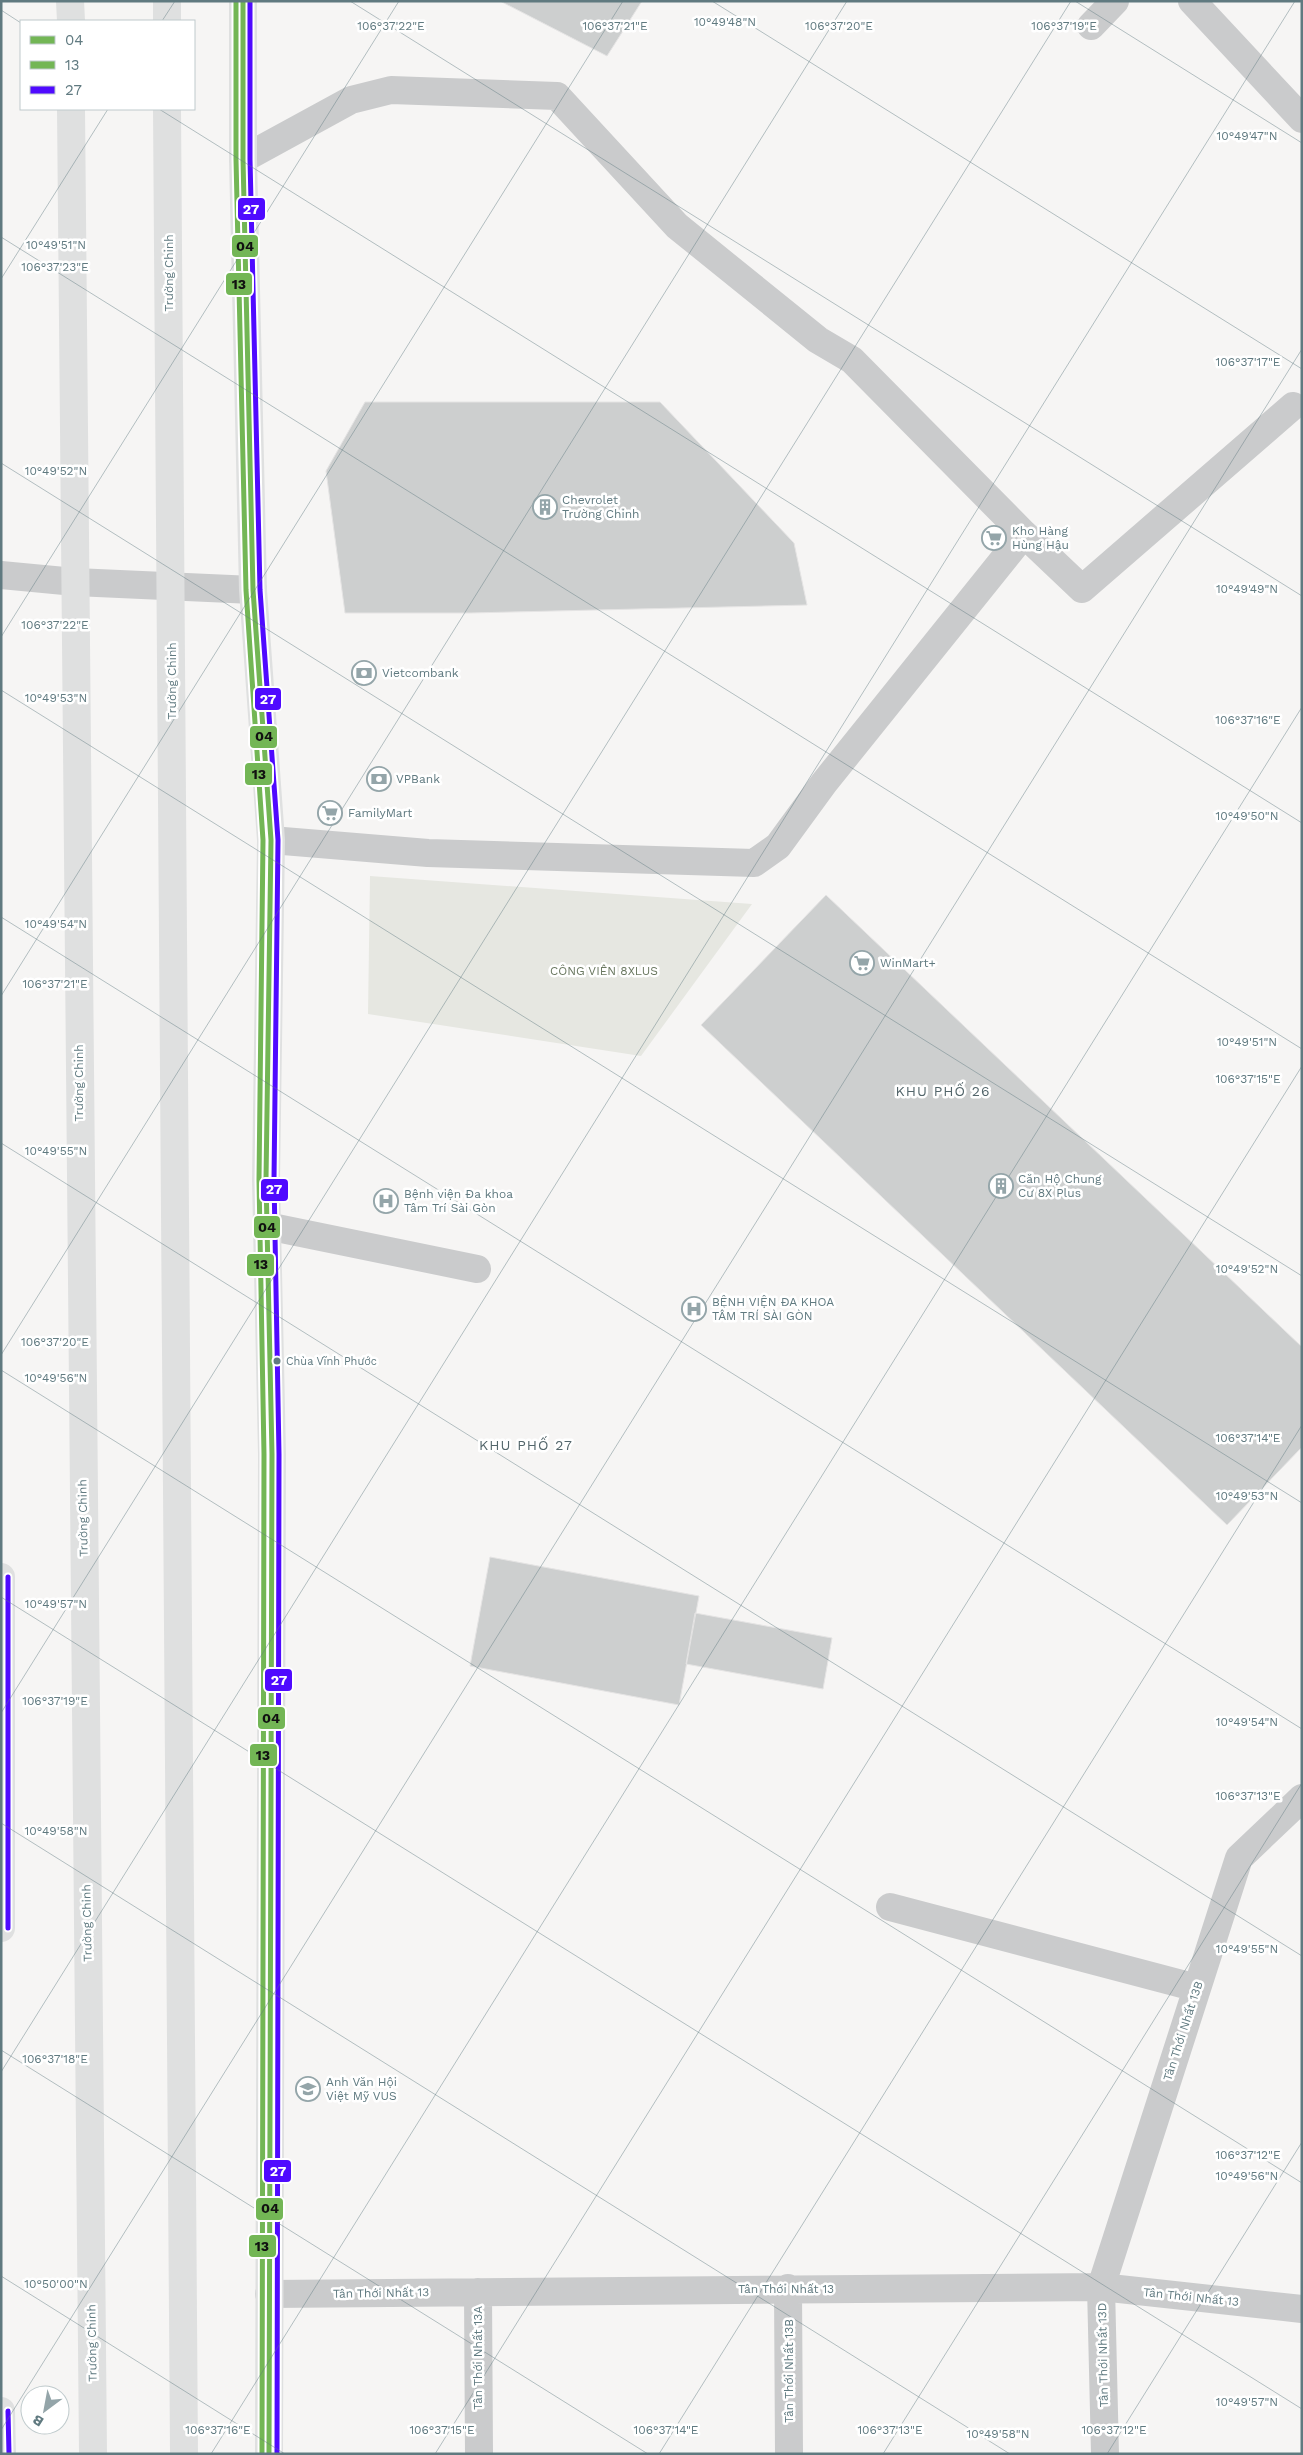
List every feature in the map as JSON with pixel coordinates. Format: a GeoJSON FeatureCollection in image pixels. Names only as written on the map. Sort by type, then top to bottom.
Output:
{"type":"FeatureCollection","features":[{"type":"Feature","properties":{"kind":"main road"},"geometry":{"type":"LineString","coordinates":[[70,1],[71,20]]}},
{"type":"Feature","properties":{"kind":"main road"},"geometry":{"type":"LineString","coordinates":[[166,1],[167,20]]}},
{"type":"Feature","properties":{"kind":"main road"},"geometry":{"type":"LineString","coordinates":[[243,1],[243,159],[253,590],[271,840],[267,1226],[272,1454],[269,2454]]}},
{"type":"Feature","properties":{"kind":"main road","name":"Trường Chinh"},"geometry":{"type":"LineString","coordinates":[[71,110],[93,2454]]}},
{"type":"Feature","properties":{"kind":"main road","name":"Trường Chinh"},"geometry":{"type":"LineString","coordinates":[[167,110],[184,2454]]}},
{"type":"Feature","properties":{"kind":"main road"},"geometry":{"type":"LineString","coordinates":[[1,1577],[1,1928]]}},
{"type":"Feature","properties":{"kind":"main road"},"geometry":{"type":"LineString","coordinates":[[1,2411],[2,2454]]}},
{"type":"Feature","properties":{"kind":"street"},"geometry":{"type":"LineString","coordinates":[[1091,26],[1115,1]]}},
{"type":"Feature","properties":{"kind":"street"},"geometry":{"type":"LineString","coordinates":[[1192,1],[1302,119]]}},
{"type":"Feature","properties":{"kind":"street"},"geometry":{"type":"LineString","coordinates":[[243,159],[351,100],[391,90],[557,96],[677,226],[818,340],[852,360],[1082,590],[1292,406]]}},
{"type":"Feature","properties":{"kind":"street"},"geometry":{"type":"LineString","coordinates":[[271,840],[428,853],[754,863],[778,846],[831,776],[1024,534]]}},
{"type":"Feature","properties":{"kind":"street"},"geometry":{"type":"LineString","coordinates":[[1,575],[75,582],[253,590]]}},
{"type":"Feature","properties":{"kind":"street"},"geometry":{"type":"LineString","coordinates":[[267,1226],[477,1269]]}},
{"type":"Feature","properties":{"kind":"street","name":"Tân Thới Nhất 13B"},"geometry":{"type":"LineString","coordinates":[[1101,2287],[1239,1858],[1302,1798]]}},
{"type":"Feature","properties":{"kind":"street"},"geometry":{"type":"LineString","coordinates":[[890,1907],[1197,1988]]}},
{"type":"Feature","properties":{"kind":"street","name":"Tân Thới Nhất 13"},"geometry":{"type":"LineString","coordinates":[[269,2294],[788,2288],[1101,2287],[1302,2309]]}},
{"type":"Feature","properties":{"kind":"street","name":"Tân Thới Nhất 13D"},"geometry":{"type":"LineString","coordinates":[[1101,2287],[1105,2454]]}},
{"type":"Feature","properties":{"kind":"street","name":"Tân Thới Nhất 13B"},"geometry":{"type":"LineString","coordinates":[[788,2288],[789,2454]]}},
{"type":"Feature","properties":{"kind":"street","name":"Tân Thới Nhất 13A"},"geometry":{"type":"LineString","coordinates":[[478,2292],[479,2454]]}},
{"type":"Feature","properties":{"kind":"green space","name":"CÔNG VIÊN 8XLUS"},"geometry":{"type":"Polygon","coordinates":[[[370,876],[752,904],[641,1056],[368,1014],[370,876]]]}},
{"type":"Feature","properties":{"kind":"building"},"geometry":{"type":"Polygon","coordinates":[[[500,1],[642,1],[607,56],[500,1]]]}},
{"type":"Feature","properties":{"kind":"building","name":"Chevrolet Trường Chinh"},"geometry":{"type":"Polygon","coordinates":[[[365,402],[660,402],[794,543],[807,605],[470,613],[345,613],[326,471],[365,402]]]}},
{"type":"Feature","properties":{"kind":"building","name":"Căn Hộ Chung Cư 8X Plus"},"geometry":{"type":"Polygon","coordinates":[[[826,895],[1302,1347],[1302,1447],[1227,1525],[701,1025],[826,895]]]}},
{"type":"Feature","properties":{"kind":"building"},"geometry":{"type":"Polygon","coordinates":[[[490,1557],[699,1596],[679,1705],[470,1666],[490,1557]]]}},
{"type":"Feature","properties":{"kind":"building"},"geometry":{"type":"Polygon","coordinates":[[[695,1613],[832,1638],[823,1689],[686,1664],[695,1613]]]}},
{"type":"Feature","properties":{"kind":"transit line","name":"13"},"geometry":{"type":"LineString","coordinates":[[236,1],[236,159],[246,590],[263,840],[259,1180],[264,1454],[262,2454]]}},
{"type":"Feature","properties":{"kind":"transit line","name":"04"},"geometry":{"type":"LineString","coordinates":[[243,1],[243,159],[253,590],[271,840],[266,1180],[272,1454],[269,2454]]}},
{"type":"Feature","properties":{"kind":"transit line","name":"27"},"geometry":{"type":"LineString","coordinates":[[250,1],[250,159],[260,590],[278,840],[274,1180],[279,1454],[277,2454]]}},
{"type":"Feature","properties":{"kind":"transit line","name":"27"},"geometry":{"type":"LineString","coordinates":[[8,1577],[8,1928]]}},
{"type":"Feature","properties":{"kind":"transit line","name":"27"},"geometry":{"type":"LineString","coordinates":[[8,2411],[9,2454]]}},
{"type":"Feature","properties":{"kind":"place","name":"Chevrolet Trường Chinh"},"geometry":{"type":"Point","coordinates":[545,507]}},
{"type":"Feature","properties":{"kind":"place","name":"Kho Hàng Hùng Hậu"},"geometry":{"type":"Point","coordinates":[994,538]}},
{"type":"Feature","properties":{"kind":"place","name":"Vietcombank"},"geometry":{"type":"Point","coordinates":[364,673]}},
{"type":"Feature","properties":{"kind":"place","name":"VPBank"},"geometry":{"type":"Point","coordinates":[379,779]}},
{"type":"Feature","properties":{"kind":"place","name":"FamilyMart"},"geometry":{"type":"Point","coordinates":[330,813]}},
{"type":"Feature","properties":{"kind":"place","name":"WinMart+"},"geometry":{"type":"Point","coordinates":[862,963]}},
{"type":"Feature","properties":{"kind":"place","name":"Căn Hộ Chung Cư 8X Plus"},"geometry":{"type":"Point","coordinates":[1001,1186]}},
{"type":"Feature","properties":{"kind":"place","name":"Bệnh viện Đa khoa Tâm Trí Sài Gòn"},"geometry":{"type":"Point","coordinates":[386,1201]}},
{"type":"Feature","properties":{"kind":"place","name":"BỆNH VIỆN ĐA KHOA TÂM TRÍ SÀI GÒN"},"geometry":{"type":"Point","coordinates":[694,1309]}},
{"type":"Feature","properties":{"kind":"place","name":"Chùa Vĩnh Phước"},"geometry":{"type":"Point","coordinates":[277,1361]}},
{"type":"Feature","properties":{"kind":"place","name":"Anh Văn Hội Việt Mỹ VUS"},"geometry":{"type":"Point","coordinates":[308,2089]}},
{"type":"Feature","properties":{"kind":"district","name":"KHU PHỐ 26"},"geometry":{"type":"Point","coordinates":[943,1091]}},
{"type":"Feature","properties":{"kind":"district","name":"KHU PHỐ 27"},"geometry":{"type":"Point","coordinates":[526,1445]}}]}
